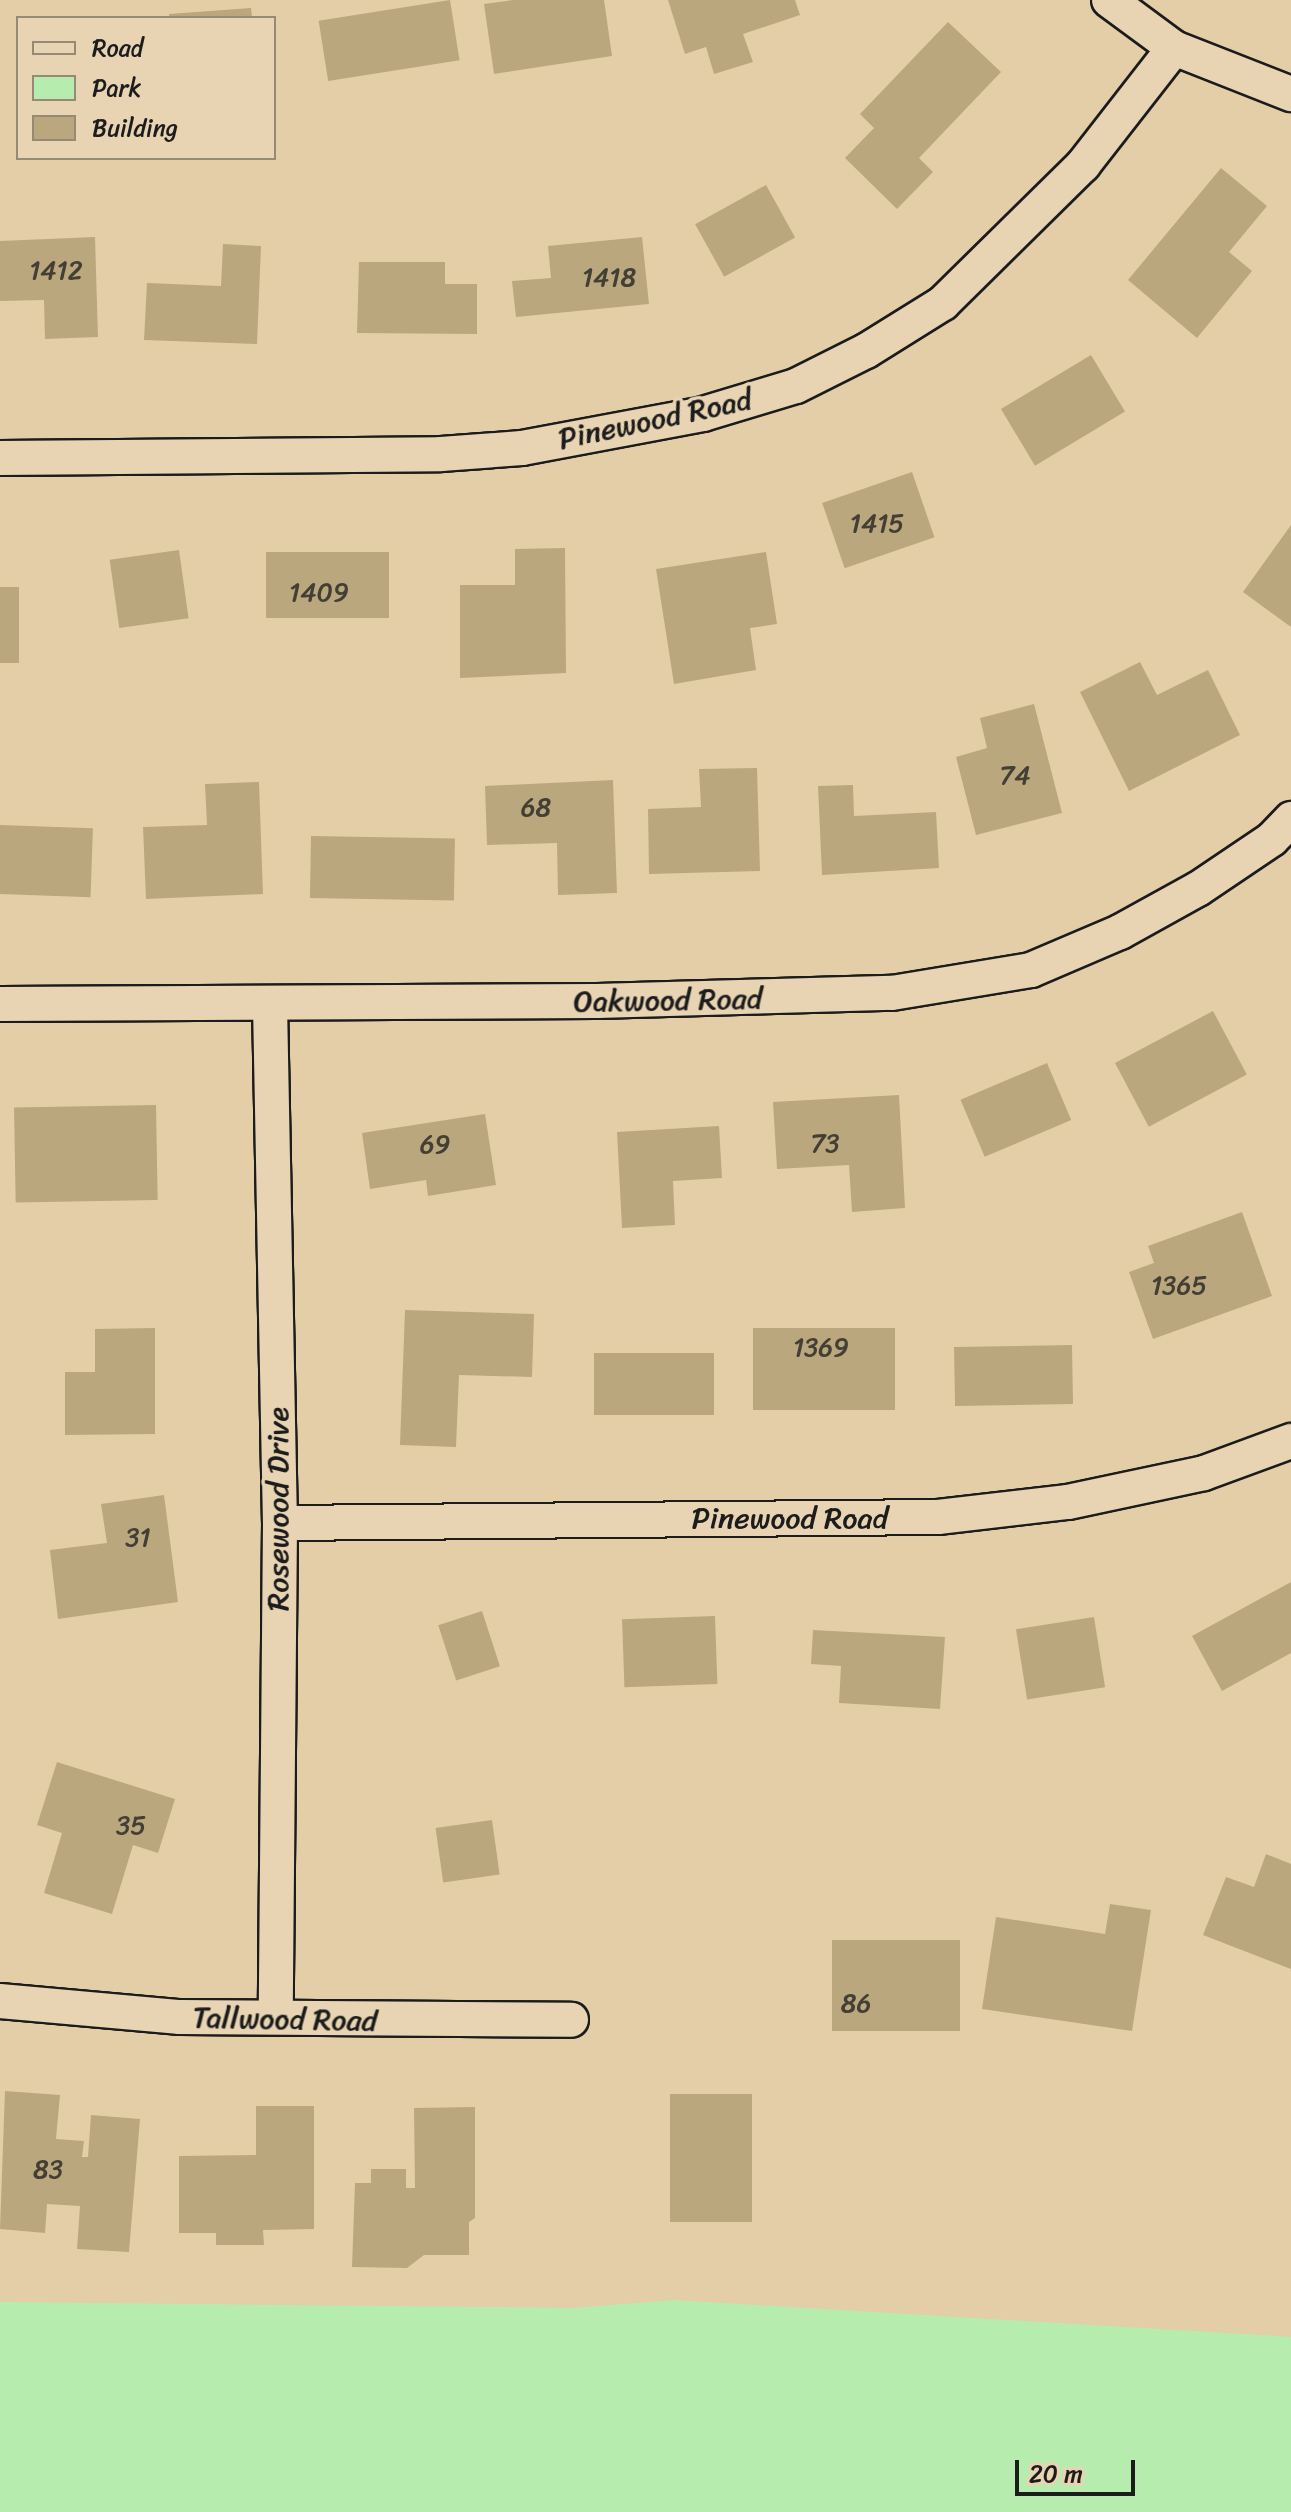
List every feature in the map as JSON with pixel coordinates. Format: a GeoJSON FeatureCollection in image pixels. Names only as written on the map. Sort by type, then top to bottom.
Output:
{"type":"FeatureCollection","features":[{"type":"Feature","properties":{"kind":"street"},"geometry":{"type":"LineString","coordinates":[[1109,0],[1174,48],[1291,94]]}},
{"type":"Feature","properties":{"kind":"street","name":"Pinewood Road"},"geometry":{"type":"LineString","coordinates":[[0,458],[441,454],[522,448],[703,414],[796,386],[866,351],[943,303],[1083,165],[1174,48]]}},
{"type":"Feature","properties":{"kind":"street","name":"Oakwood Road"},"geometry":{"type":"LineString","coordinates":[[0,1004],[270,1004],[892,993],[1031,970],[1120,932],[1198,889],[1272,839],[1291,819]]}},
{"type":"Feature","properties":{"kind":"street","name":"Rosewood Drive"},"geometry":{"type":"LineString","coordinates":[[270,1004],[280,1523],[276,2015]]}},
{"type":"Feature","properties":{"kind":"street","name":"Pinewood Road"},"geometry":{"type":"LineString","coordinates":[[280,1523],[938,1517],[1068,1502],[1204,1473],[1291,1441]]}},
{"type":"Feature","properties":{"kind":"street","name":"Tallwood Road"},"geometry":{"type":"LineString","coordinates":[[0,2001],[180,2017],[276,2015],[360,2022],[571,2020]]}},
{"type":"Feature","properties":{"kind":"green space"},"geometry":{"type":"Polygon","coordinates":[[[674,2300],[1291,2337],[1291,2512],[0,2512],[0,2302],[574,2308],[674,2300]]]}},
{"type":"Feature","properties":{"kind":"building"},"geometry":{"type":"Polygon","coordinates":[[[450,0],[460,60],[328,81],[319,21],[450,0]]]}},
{"type":"Feature","properties":{"kind":"building"},"geometry":{"type":"Polygon","coordinates":[[[513,0],[604,0],[612,56],[494,74],[484,4],[513,0]]]}},
{"type":"Feature","properties":{"kind":"building"},"geometry":{"type":"Polygon","coordinates":[[[668,0],[795,0],[800,15],[743,34],[753,62],[714,74],[706,47],[685,54],[668,0]]]}},
{"type":"Feature","properties":{"kind":"building"},"geometry":{"type":"Polygon","coordinates":[[[251,8],[252,16],[169,16],[251,8]]]}},
{"type":"Feature","properties":{"kind":"building"},"geometry":{"type":"Polygon","coordinates":[[[948,22],[1001,72],[919,158],[933,172],[897,209],[845,158],[874,128],[860,114],[948,22]]]}},
{"type":"Feature","properties":{"kind":"building"},"geometry":{"type":"Polygon","coordinates":[[[1221,168],[1267,206],[1229,252],[1252,271],[1197,338],[1128,280],[1221,168]]]}},
{"type":"Feature","properties":{"kind":"building"},"geometry":{"type":"Polygon","coordinates":[[[766,185],[795,237],[724,277],[695,224],[766,185]]]}},
{"type":"Feature","properties":{"kind":"building"},"geometry":{"type":"Polygon","coordinates":[[[95,237],[98,337],[45,339],[44,300],[0,301],[0,241],[95,237]]]}},
{"type":"Feature","properties":{"kind":"building"},"geometry":{"type":"Polygon","coordinates":[[[642,237],[649,304],[516,317],[512,281],[551,278],[548,246],[642,237]]]}},
{"type":"Feature","properties":{"kind":"building"},"geometry":{"type":"Polygon","coordinates":[[[223,244],[261,246],[257,344],[144,340],[147,283],[221,286],[223,244]]]}},
{"type":"Feature","properties":{"kind":"building"},"geometry":{"type":"Polygon","coordinates":[[[359,262],[445,262],[445,284],[477,284],[477,334],[357,333],[359,262]]]}},
{"type":"Feature","properties":{"kind":"building"},"geometry":{"type":"Polygon","coordinates":[[[1091,355],[1125,412],[1035,466],[1001,409],[1091,355]]]}},
{"type":"Feature","properties":{"kind":"building"},"geometry":{"type":"Polygon","coordinates":[[[912,472],[934,537],[845,568],[822,503],[912,472]]]}},
{"type":"Feature","properties":{"kind":"building"},"geometry":{"type":"Polygon","coordinates":[[[1291,525],[1291,627],[1243,592],[1291,525]]]}},
{"type":"Feature","properties":{"kind":"building"},"geometry":{"type":"Polygon","coordinates":[[[565,548],[566,673],[460,678],[460,585],[515,585],[515,549],[565,548]]]}},
{"type":"Feature","properties":{"kind":"building"},"geometry":{"type":"Polygon","coordinates":[[[179,550],[189,618],[119,628],[110,560],[179,550]]]}},
{"type":"Feature","properties":{"kind":"building"},"geometry":{"type":"Polygon","coordinates":[[[266,552],[389,552],[389,618],[266,618],[266,552]]]}},
{"type":"Feature","properties":{"kind":"building"},"geometry":{"type":"Polygon","coordinates":[[[766,552],[777,624],[750,628],[756,670],[674,684],[656,569],[766,552]]]}},
{"type":"Feature","properties":{"kind":"building"},"geometry":{"type":"Polygon","coordinates":[[[0,587],[19,587],[19,663],[0,663],[0,587]]]}},
{"type":"Feature","properties":{"kind":"building"},"geometry":{"type":"Polygon","coordinates":[[[1140,662],[1157,695],[1208,670],[1240,735],[1129,791],[1080,692],[1140,662]]]}},
{"type":"Feature","properties":{"kind":"building"},"geometry":{"type":"Polygon","coordinates":[[[1034,704],[1062,813],[976,835],[956,757],[987,748],[980,718],[1034,704]]]}},
{"type":"Feature","properties":{"kind":"building"},"geometry":{"type":"Polygon","coordinates":[[[757,768],[760,871],[649,874],[648,809],[701,807],[699,769],[757,768]]]}},
{"type":"Feature","properties":{"kind":"building"},"geometry":{"type":"Polygon","coordinates":[[[613,780],[617,893],[558,895],[557,843],[487,845],[485,786],[613,780]]]}},
{"type":"Feature","properties":{"kind":"building"},"geometry":{"type":"Polygon","coordinates":[[[259,782],[263,894],[146,899],[143,827],[207,825],[205,784],[259,782]]]}},
{"type":"Feature","properties":{"kind":"building"},"geometry":{"type":"Polygon","coordinates":[[[853,785],[854,816],[936,812],[939,868],[822,875],[818,786],[853,785]]]}},
{"type":"Feature","properties":{"kind":"building"},"geometry":{"type":"Polygon","coordinates":[[[0,825],[93,828],[91,897],[0,894],[0,825]]]}},
{"type":"Feature","properties":{"kind":"building"},"geometry":{"type":"Polygon","coordinates":[[[311,836],[455,839],[454,901],[310,898],[311,836]]]}},
{"type":"Feature","properties":{"kind":"building"},"geometry":{"type":"Polygon","coordinates":[[[1213,1011],[1247,1075],[1149,1127],[1115,1063],[1213,1011]]]}},
{"type":"Feature","properties":{"kind":"building"},"geometry":{"type":"Polygon","coordinates":[[[1047,1063],[1071,1120],[985,1157],[960,1100],[1047,1063]]]}},
{"type":"Feature","properties":{"kind":"building"},"geometry":{"type":"Polygon","coordinates":[[[899,1095],[905,1208],[852,1212],[849,1165],[777,1169],[773,1102],[899,1095]]]}},
{"type":"Feature","properties":{"kind":"building"},"geometry":{"type":"Polygon","coordinates":[[[156,1105],[158,1200],[16,1202],[14,1107],[156,1105]]]}},
{"type":"Feature","properties":{"kind":"building"},"geometry":{"type":"Polygon","coordinates":[[[485,1114],[496,1185],[428,1196],[426,1180],[370,1189],[362,1133],[485,1114]]]}},
{"type":"Feature","properties":{"kind":"building"},"geometry":{"type":"Polygon","coordinates":[[[719,1126],[722,1178],[673,1181],[675,1225],[622,1228],[617,1132],[719,1126]]]}},
{"type":"Feature","properties":{"kind":"building"},"geometry":{"type":"Polygon","coordinates":[[[1242,1212],[1272,1296],[1153,1339],[1129,1272],[1154,1263],[1148,1246],[1242,1212]]]}},
{"type":"Feature","properties":{"kind":"building"},"geometry":{"type":"Polygon","coordinates":[[[405,1310],[534,1314],[532,1377],[459,1375],[456,1447],[400,1445],[405,1310]]]}},
{"type":"Feature","properties":{"kind":"building"},"geometry":{"type":"Polygon","coordinates":[[[155,1328],[155,1434],[65,1435],[65,1372],[95,1372],[95,1329],[155,1328]]]}},
{"type":"Feature","properties":{"kind":"building"},"geometry":{"type":"Polygon","coordinates":[[[753,1328],[895,1328],[895,1410],[753,1410],[753,1328]]]}},
{"type":"Feature","properties":{"kind":"building"},"geometry":{"type":"Polygon","coordinates":[[[1072,1345],[1073,1404],[955,1406],[954,1347],[1072,1345]]]}},
{"type":"Feature","properties":{"kind":"building"},"geometry":{"type":"Polygon","coordinates":[[[594,1353],[714,1353],[714,1415],[594,1415],[594,1353]]]}},
{"type":"Feature","properties":{"kind":"building"},"geometry":{"type":"Polygon","coordinates":[[[164,1495],[178,1602],[58,1619],[50,1550],[107,1543],[101,1504],[164,1495]]]}},
{"type":"Feature","properties":{"kind":"building"},"geometry":{"type":"Polygon","coordinates":[[[1291,1582],[1291,1653],[1222,1691],[1192,1636],[1291,1582]]]}},
{"type":"Feature","properties":{"kind":"building"},"geometry":{"type":"Polygon","coordinates":[[[482,1611],[500,1666],[456,1680],[438,1625],[482,1611]]]}},
{"type":"Feature","properties":{"kind":"building"},"geometry":{"type":"Polygon","coordinates":[[[715,1616],[717,1684],[624,1687],[622,1619],[715,1616]]]}},
{"type":"Feature","properties":{"kind":"building"},"geometry":{"type":"Polygon","coordinates":[[[1094,1617],[1105,1687],[1027,1699],[1016,1629],[1094,1617]]]}},
{"type":"Feature","properties":{"kind":"building"},"geometry":{"type":"Polygon","coordinates":[[[813,1630],[945,1637],[940,1709],[839,1703],[841,1666],[811,1664],[813,1630]]]}},
{"type":"Feature","properties":{"kind":"building"},"geometry":{"type":"Polygon","coordinates":[[[57,1762],[175,1799],[158,1853],[133,1845],[112,1914],[44,1893],[62,1833],[37,1825],[57,1762]]]}},
{"type":"Feature","properties":{"kind":"building"},"geometry":{"type":"Polygon","coordinates":[[[492,1820],[500,1874],[443,1882],[436,1828],[492,1820]]]}},
{"type":"Feature","properties":{"kind":"building"},"geometry":{"type":"Polygon","coordinates":[[[1266,1854],[1291,1864],[1291,1969],[1203,1935],[1226,1877],[1254,1887],[1266,1854]]]}},
{"type":"Feature","properties":{"kind":"building"},"geometry":{"type":"Polygon","coordinates":[[[1110,1904],[1151,1910],[1132,2031],[982,2009],[996,1917],[1105,1934],[1110,1904]]]}},
{"type":"Feature","properties":{"kind":"building"},"geometry":{"type":"Polygon","coordinates":[[[832,1940],[960,1940],[960,2031],[832,2031],[832,1940]]]}},
{"type":"Feature","properties":{"kind":"building"},"geometry":{"type":"Polygon","coordinates":[[[5,2091],[60,2095],[56,2139],[84,2141],[82,2157],[88,2157],[91,2115],[140,2119],[129,2252],[77,2249],[80,2206],[47,2204],[45,2233],[0,2229],[5,2091]]]}},
{"type":"Feature","properties":{"kind":"building"},"geometry":{"type":"Polygon","coordinates":[[[670,2094],[752,2094],[752,2222],[670,2222],[670,2094]]]}},
{"type":"Feature","properties":{"kind":"building"},"geometry":{"type":"Polygon","coordinates":[[[256,2106],[314,2106],[314,2229],[263,2230],[264,2245],[216,2245],[216,2233],[179,2233],[179,2156],[256,2155],[256,2106]]]}},
{"type":"Feature","properties":{"kind":"building"},"geometry":{"type":"Polygon","coordinates":[[[475,2107],[475,2218],[469,2222],[469,2255],[424,2255],[407,2268],[352,2267],[355,2183],[371,2183],[371,2169],[406,2169],[406,2188],[415,2188],[414,2108],[475,2107]]]}}]}
